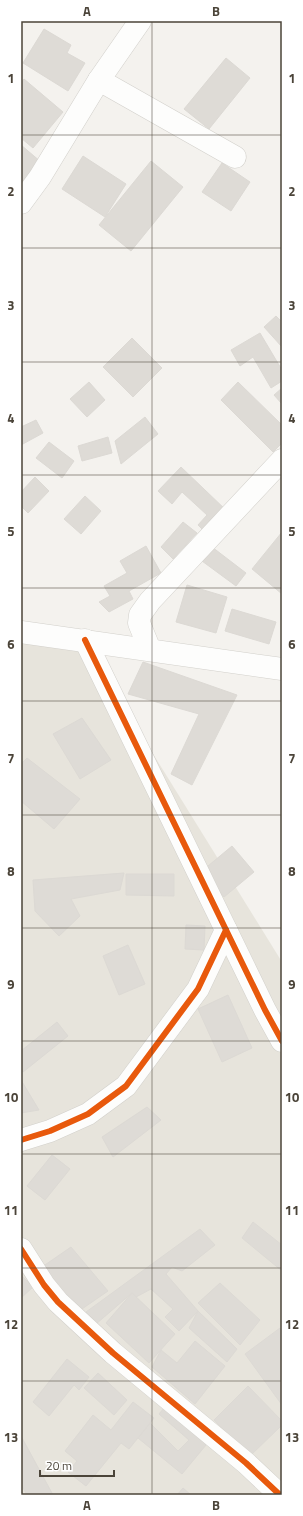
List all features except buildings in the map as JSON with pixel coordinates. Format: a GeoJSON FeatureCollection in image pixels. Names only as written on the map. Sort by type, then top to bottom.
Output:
{"type":"FeatureCollection","features":[{"type":"Feature","properties":{"kind":"street"},"geometry":{"type":"LineString","coordinates":[[21,203],[40,177],[99,80],[140,21]]}},
{"type":"Feature","properties":{"kind":"street"},"geometry":{"type":"LineString","coordinates":[[99,80],[235,157]]}},
{"type":"Feature","properties":{"kind":"street"},"geometry":{"type":"LineString","coordinates":[[150,650],[139,623],[140,614],[150,601],[282,460]]}},
{"type":"Feature","properties":{"kind":"street"},"geometry":{"type":"LineString","coordinates":[[21,632],[282,669]]}},
{"type":"Feature","properties":{"kind":"street"},"geometry":{"type":"LineString","coordinates":[[85,640],[226,930],[282,1041]]}},
{"type":"Feature","properties":{"kind":"street"},"geometry":{"type":"LineString","coordinates":[[21,1140],[50,1131],[88,1114],[126,1086],[198,989],[226,930]]}},
{"type":"Feature","properties":{"kind":"street"},"geometry":{"type":"LineString","coordinates":[[21,1249],[44,1285],[58,1302],[113,1353],[246,1463],[280,1495]]}},
{"type":"Feature","properties":{"kind":"shaded area"},"geometry":{"type":"Polygon","coordinates":[[[21,628],[85,644],[282,962],[282,1495],[21,1495],[21,628]]]}},
{"type":"Feature","properties":{"kind":"cycle path"},"geometry":{"type":"LineString","coordinates":[[85,640],[265,1010],[282,1041]]}},
{"type":"Feature","properties":{"kind":"cycle path"},"geometry":{"type":"LineString","coordinates":[[21,1140],[50,1131],[88,1114],[126,1086],[198,989],[226,930]]}},
{"type":"Feature","properties":{"kind":"cycle path"},"geometry":{"type":"LineString","coordinates":[[21,1249],[44,1285],[58,1302],[113,1353],[246,1463],[280,1495]]}}]}
